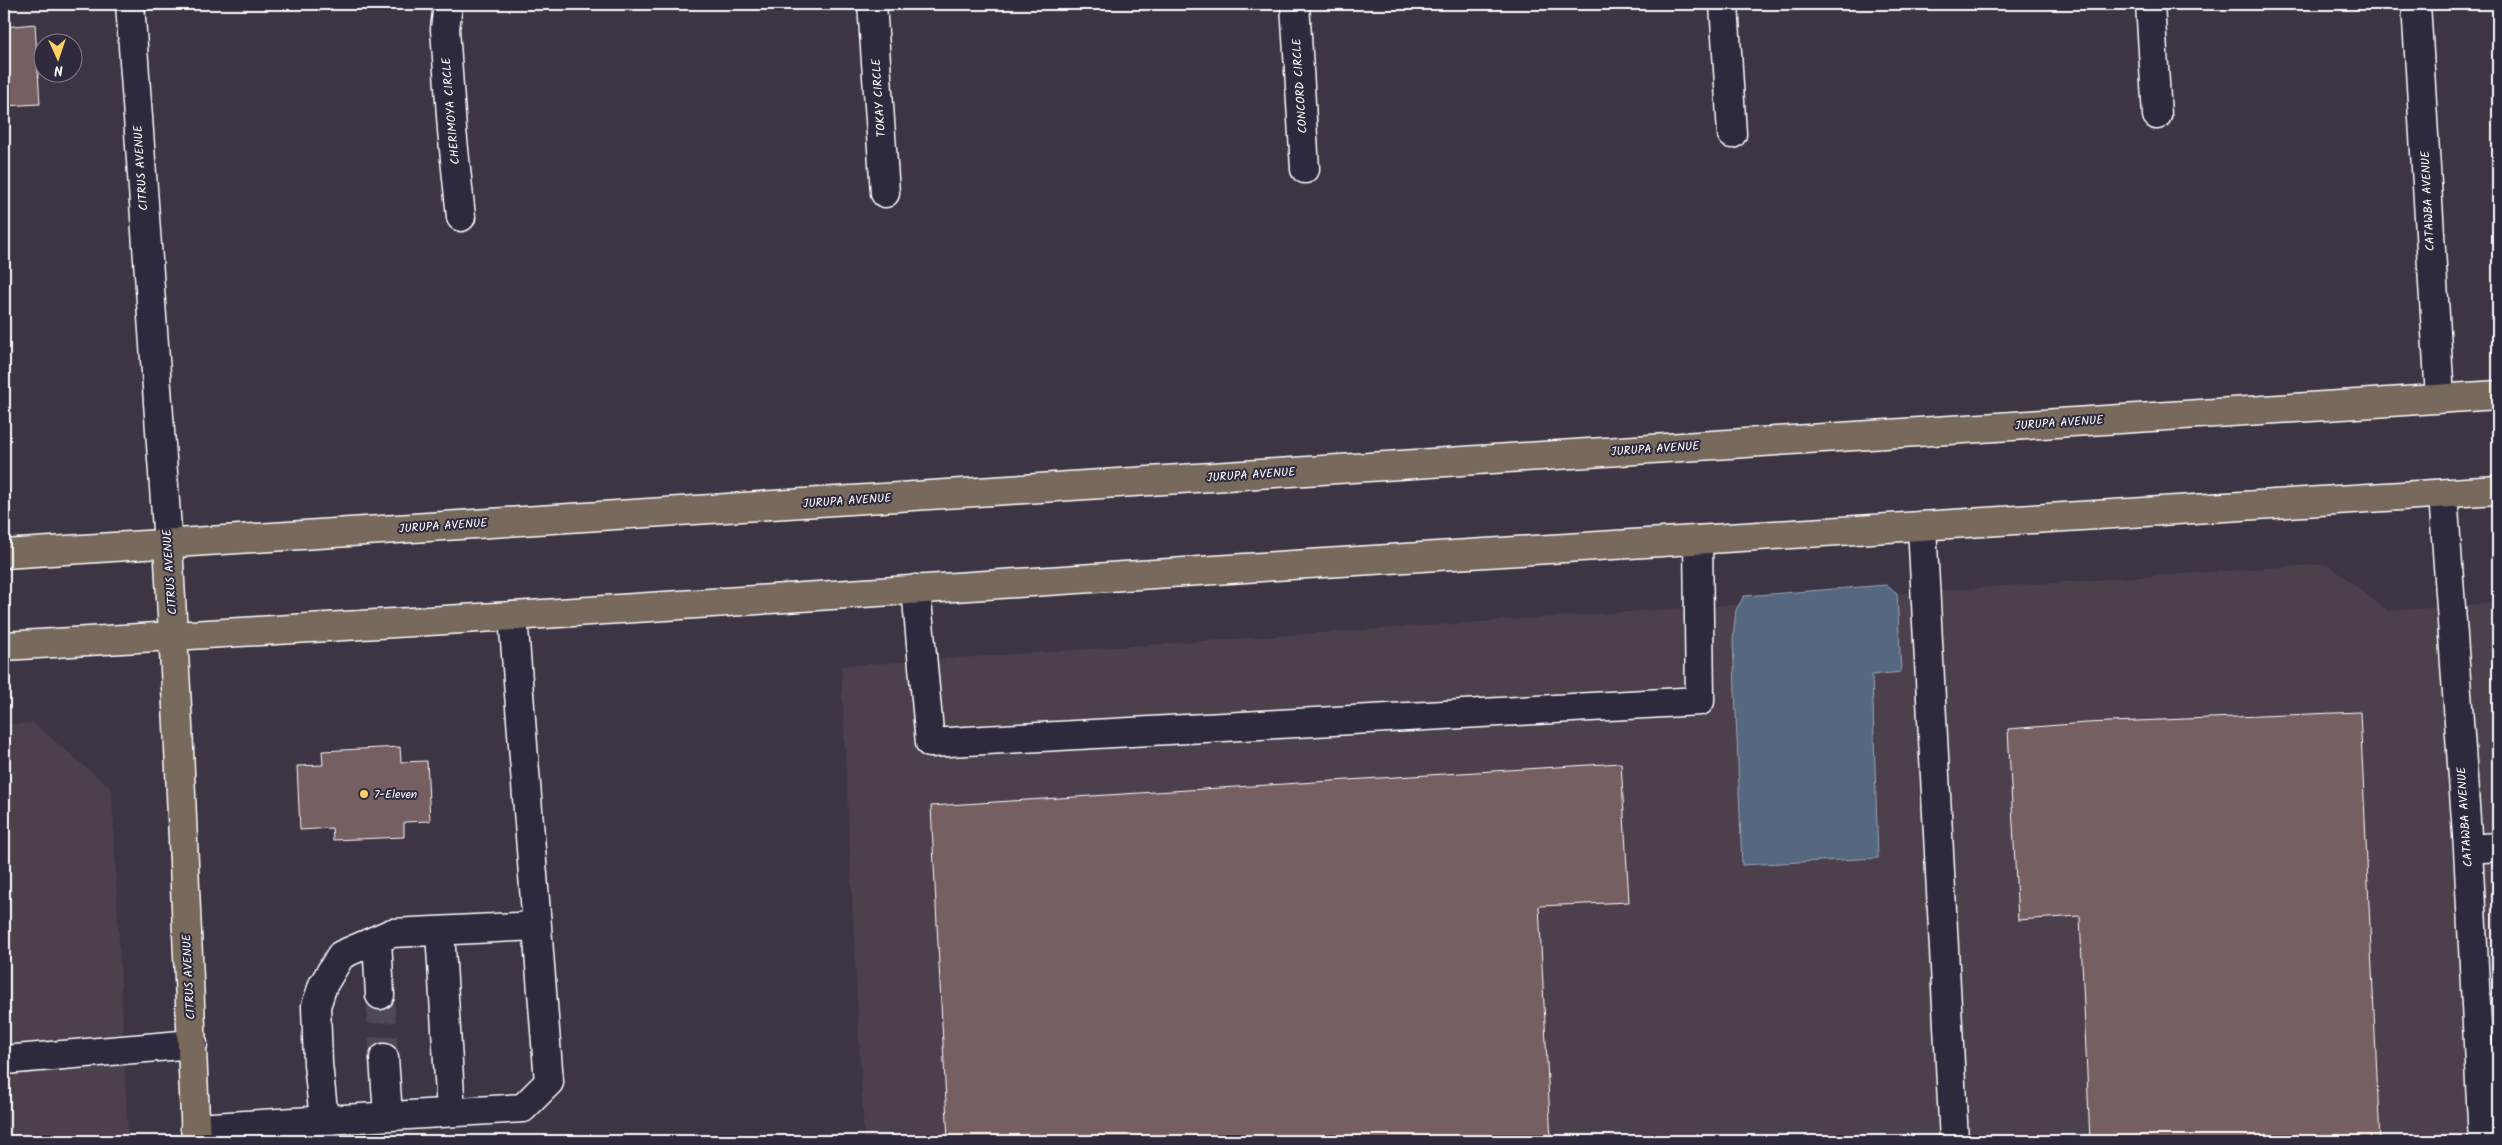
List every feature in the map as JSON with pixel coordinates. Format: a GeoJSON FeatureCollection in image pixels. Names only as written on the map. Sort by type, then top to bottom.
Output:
{"type":"FeatureCollection","features":[{"type":"Feature","properties":{"kind":"main road","name":"JURUPA AVENUE"},"geometry":{"type":"LineString","coordinates":[[4,554],[2498,394]]}},
{"type":"Feature","properties":{"kind":"main road"},"geometry":{"type":"LineString","coordinates":[[4,646],[513,616],[2498,490]]}},
{"type":"Feature","properties":{"kind":"main road","name":"CITRUS AVENUE"},"geometry":{"type":"LineString","coordinates":[[168,544],[174,635],[196,1135]]}},
{"type":"Feature","properties":{"kind":"street","name":"CITRUS AVENUE"},"geometry":{"type":"LineString","coordinates":[[130,4],[168,544]]}},
{"type":"Feature","properties":{"kind":"street","name":"CHERIMOYA CIRCLE"},"geometry":{"type":"LineString","coordinates":[[448,4],[445,29],[461,217]]}},
{"type":"Feature","properties":{"kind":"street","name":"TOKAY CIRCLE"},"geometry":{"type":"LineString","coordinates":[[872,4],[885,193]]}},
{"type":"Feature","properties":{"kind":"street","name":"CONCORD CIRCLE"},"geometry":{"type":"LineString","coordinates":[[1295,4],[1305,169]]}},
{"type":"Feature","properties":{"kind":"street"},"geometry":{"type":"LineString","coordinates":[[1724,4],[1732,134]]}},
{"type":"Feature","properties":{"kind":"street"},"geometry":{"type":"LineString","coordinates":[[2150,4],[2157,115]]}},
{"type":"Feature","properties":{"kind":"street","name":"CATAWBA AVENUE"},"geometry":{"type":"LineString","coordinates":[[2416,4],[2440,398]]}},
{"type":"Feature","properties":{"kind":"street","name":"CATAWBA AVENUE"},"geometry":{"type":"LineString","coordinates":[[2443,494],[2468,849],[2483,1141]]}},
{"type":"Feature","properties":{"kind":"street"},"geometry":{"type":"LineString","coordinates":[[1922,526],[1954,1141]]}},
{"type":"Feature","properties":{"kind":"street"},"geometry":{"type":"LineString","coordinates":[[916,589],[930,743],[1700,702],[1698,540]]}},
{"type":"Feature","properties":{"kind":"street"},"geometry":{"type":"LineString","coordinates":[[196,1135],[324,1119],[523,1108],[549,1082],[513,616]]}},
{"type":"Feature","properties":{"kind":"street"},"geometry":{"type":"LineString","coordinates":[[2468,849],[2498,847]]}},
{"type":"Feature","properties":{"kind":"street"},"geometry":{"type":"LineString","coordinates":[[324,1119],[318,1064],[316,1006],[322,985],[342,955],[392,933],[536,926]]}},
{"type":"Feature","properties":{"kind":"street"},"geometry":{"type":"LineString","coordinates":[[440,931],[451,1112]]}},
{"type":"Feature","properties":{"kind":"street"},"geometry":{"type":"LineString","coordinates":[[377,940],[380,995]]}},
{"type":"Feature","properties":{"kind":"street"},"geometry":{"type":"LineString","coordinates":[[4,1060],[193,1044]]}},
{"type":"Feature","properties":{"kind":"street"},"geometry":{"type":"LineString","coordinates":[[384,1058],[388,1115]]}},
{"type":"Feature","properties":{"kind":"shaded area"},"geometry":{"type":"Polygon","coordinates":[[[2327,564],[2388,611],[2498,603],[2498,1141],[864,1141],[841,666],[2327,564]]]}},
{"type":"Feature","properties":{"kind":"shaded area"},"geometry":{"type":"Polygon","coordinates":[[[33,723],[112,789],[128,1141],[4,1141],[4,725],[33,723]]]}},
{"type":"Feature","properties":{"kind":"water"},"geometry":{"type":"Polygon","coordinates":[[[1886,585],[1897,594],[1901,672],[1872,675],[1878,858],[1742,865],[1733,639],[1736,610],[1744,596],[1886,585]]]}},
{"type":"Feature","properties":{"kind":"building"},"geometry":{"type":"Polygon","coordinates":[[[35,24],[36,32],[32,32],[32,82],[39,82],[40,104],[4,106],[4,27],[35,24]]]}},
{"type":"Feature","properties":{"kind":"building"},"geometry":{"type":"Polygon","coordinates":[[[2360,712],[2380,1141],[2090,1141],[2080,916],[2018,920],[2008,729],[2086,723],[2360,712]]]}},
{"type":"Feature","properties":{"kind":"building","name":"7-Eleven"},"geometry":{"type":"Polygon","coordinates":[[[400,747],[401,762],[427,761],[430,821],[404,822],[404,837],[333,840],[332,828],[300,830],[297,766],[323,765],[322,751],[400,747]]]}},
{"type":"Feature","properties":{"kind":"building"},"geometry":{"type":"Polygon","coordinates":[[[1621,763],[1629,902],[1539,906],[1551,1141],[948,1141],[931,806],[1621,763]]]}},
{"type":"Feature","properties":{"kind":"tunnel"},"geometry":{"type":"LineString","coordinates":[[380,995],[384,1058]]}},
{"type":"Feature","properties":{"kind":"place","name":"7-Eleven"},"geometry":{"type":"Point","coordinates":[364,794]}}]}
